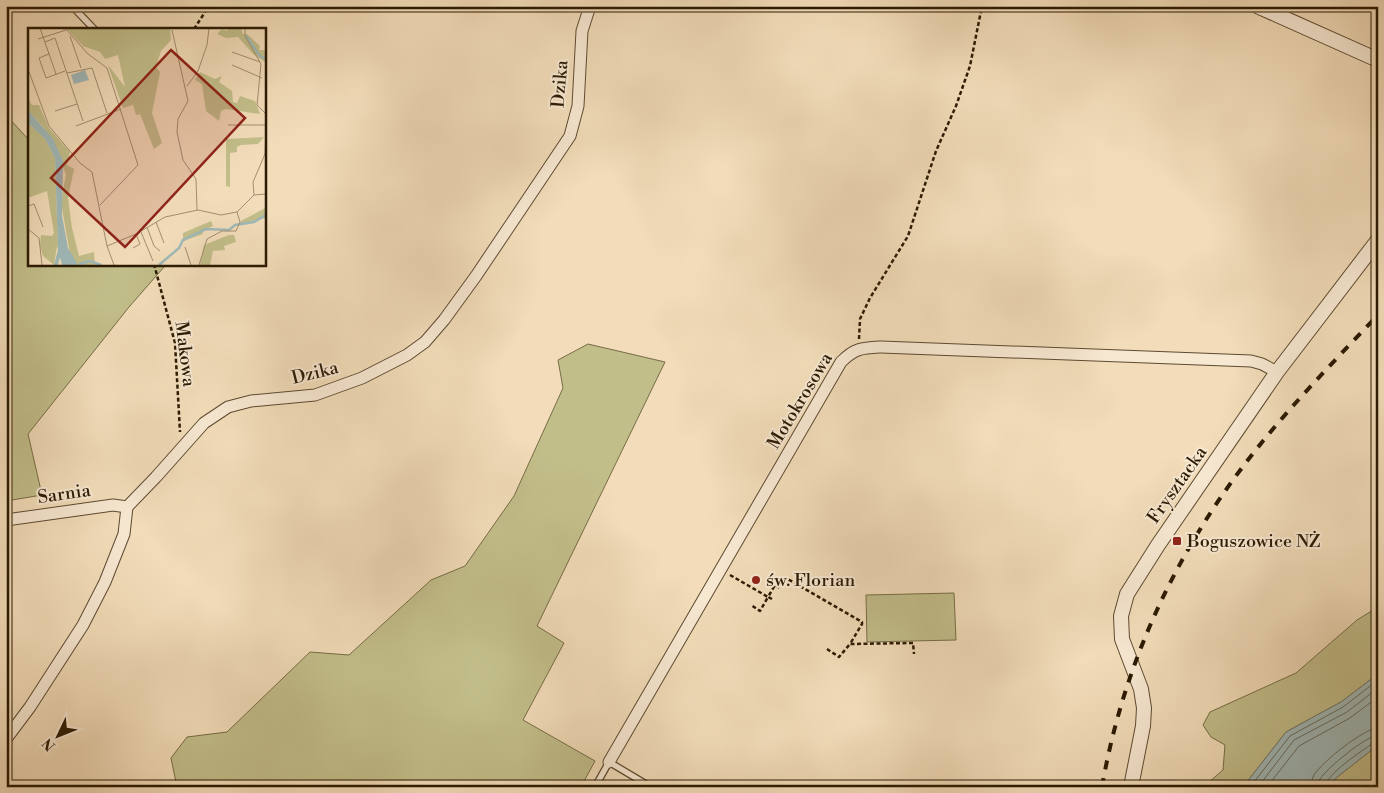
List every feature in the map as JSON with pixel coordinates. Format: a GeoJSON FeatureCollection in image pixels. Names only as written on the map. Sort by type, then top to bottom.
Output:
{"type":"FeatureCollection","features":[{"type":"Feature","properties":{"kind":"street","name":"Dzika"},"geometry":{"type":"LineString","coordinates":[[127,507],[204,423],[228,407],[251,401],[315,395],[362,378],[407,355],[425,342],[444,320],[476,276],[570,136],[578,106],[582,31],[590,6]]}},
{"type":"Feature","properties":{"kind":"street"},"geometry":{"type":"LineString","coordinates":[[1257,6],[1378,60]]}},
{"type":"Feature","properties":{"kind":"street","name":"Frysztacka"},"geometry":{"type":"LineString","coordinates":[[1131,787],[1143,726],[1144,708],[1140,689],[1122,639],[1121,616],[1127,594],[1158,545],[1277,372],[1378,240]]}},
{"type":"Feature","properties":{"kind":"street"},"geometry":{"type":"LineString","coordinates":[[862,348],[881,347],[1251,361],[1262,364],[1277,372]]}},
{"type":"Feature","properties":{"kind":"street","name":"Motokrosowa"},"geometry":{"type":"LineString","coordinates":[[608,762],[841,362],[851,352],[862,348]]}},
{"type":"Feature","properties":{"kind":"street","name":"Sarnia"},"geometry":{"type":"LineString","coordinates":[[6,520],[113,505],[127,507]]}},
{"type":"Feature","properties":{"kind":"street"},"geometry":{"type":"LineString","coordinates":[[6,739],[30,707],[83,625],[105,582],[124,534],[127,507]]}},
{"type":"Feature","properties":{"kind":"lane"},"geometry":{"type":"LineString","coordinates":[[72,6],[93,28]]}},
{"type":"Feature","properties":{"kind":"lane"},"geometry":{"type":"LineString","coordinates":[[595,787],[608,762],[651,787]]}},
{"type":"Feature","properties":{"kind":"path"},"geometry":{"type":"LineString","coordinates":[[195,28],[209,6]]}},
{"type":"Feature","properties":{"kind":"path"},"geometry":{"type":"LineString","coordinates":[[862,348],[859,333],[860,319],[870,298],[908,236],[936,152],[956,106],[970,66],[982,6]]}},
{"type":"Feature","properties":{"kind":"path","name":"Makowa"},"geometry":{"type":"LineString","coordinates":[[154,265],[175,343],[181,448]]}},
{"type":"Feature","properties":{"kind":"path"},"geometry":{"type":"LineString","coordinates":[[720,570],[772,599]]}},
{"type":"Feature","properties":{"kind":"path"},"geometry":{"type":"LineString","coordinates":[[751,605],[760,611],[775,585],[780,588],[786,578],[863,623],[839,657],[827,649]]}},
{"type":"Feature","properties":{"kind":"path"},"geometry":{"type":"LineString","coordinates":[[850,644],[913,643],[914,654]]}},
{"type":"Feature","properties":{"kind":"shaded area"},"geometry":{"type":"Polygon","coordinates":[[[6,115],[28,139],[28,265],[163,265],[164,267],[129,307],[28,434],[42,495],[6,501],[6,115]]]}},
{"type":"Feature","properties":{"kind":"shaded area"},"geometry":{"type":"Polygon","coordinates":[[[588,344],[665,362],[537,626],[564,643],[523,720],[595,761],[581,787],[177,787],[171,758],[187,737],[227,732],[310,652],[349,655],[431,580],[465,566],[514,496],[563,388],[558,360],[588,344]]]}},
{"type":"Feature","properties":{"kind":"shaded area"},"geometry":{"type":"Polygon","coordinates":[[[954,593],[956,640],[867,642],[866,595],[954,593]]]}},
{"type":"Feature","properties":{"kind":"shaded area"},"geometry":{"type":"Polygon","coordinates":[[[1378,607],[1378,674],[1341,702],[1286,732],[1243,787],[1199,787],[1208,783],[1223,770],[1225,745],[1211,737],[1203,725],[1210,712],[1296,673],[1357,620],[1378,607]]]}},
{"type":"Feature","properties":{"kind":"shaded area"},"geometry":{"type":"Polygon","coordinates":[[[1378,745],[1378,787],[1328,787],[1336,778],[1378,745]]]}},
{"type":"Feature","properties":{"kind":"water"},"geometry":{"type":"Polygon","coordinates":[[[1378,674],[1378,745],[1336,778],[1328,787],[1243,787],[1286,732],[1341,702],[1378,674]]]}},
{"type":"Feature","properties":{"kind":"railway"},"geometry":{"type":"LineString","coordinates":[[1102,787],[1112,739],[1125,693],[1141,648],[1160,604],[1206,519],[1233,479],[1263,441],[1378,315]]}},
{"type":"Feature","properties":{"kind":"place","name":"Boguszowice NŻ"},"geometry":{"type":"Point","coordinates":[1177,541]}},
{"type":"Feature","properties":{"kind":"place","name":"św. Florian"},"geometry":{"type":"Point","coordinates":[756,580]}}]}
